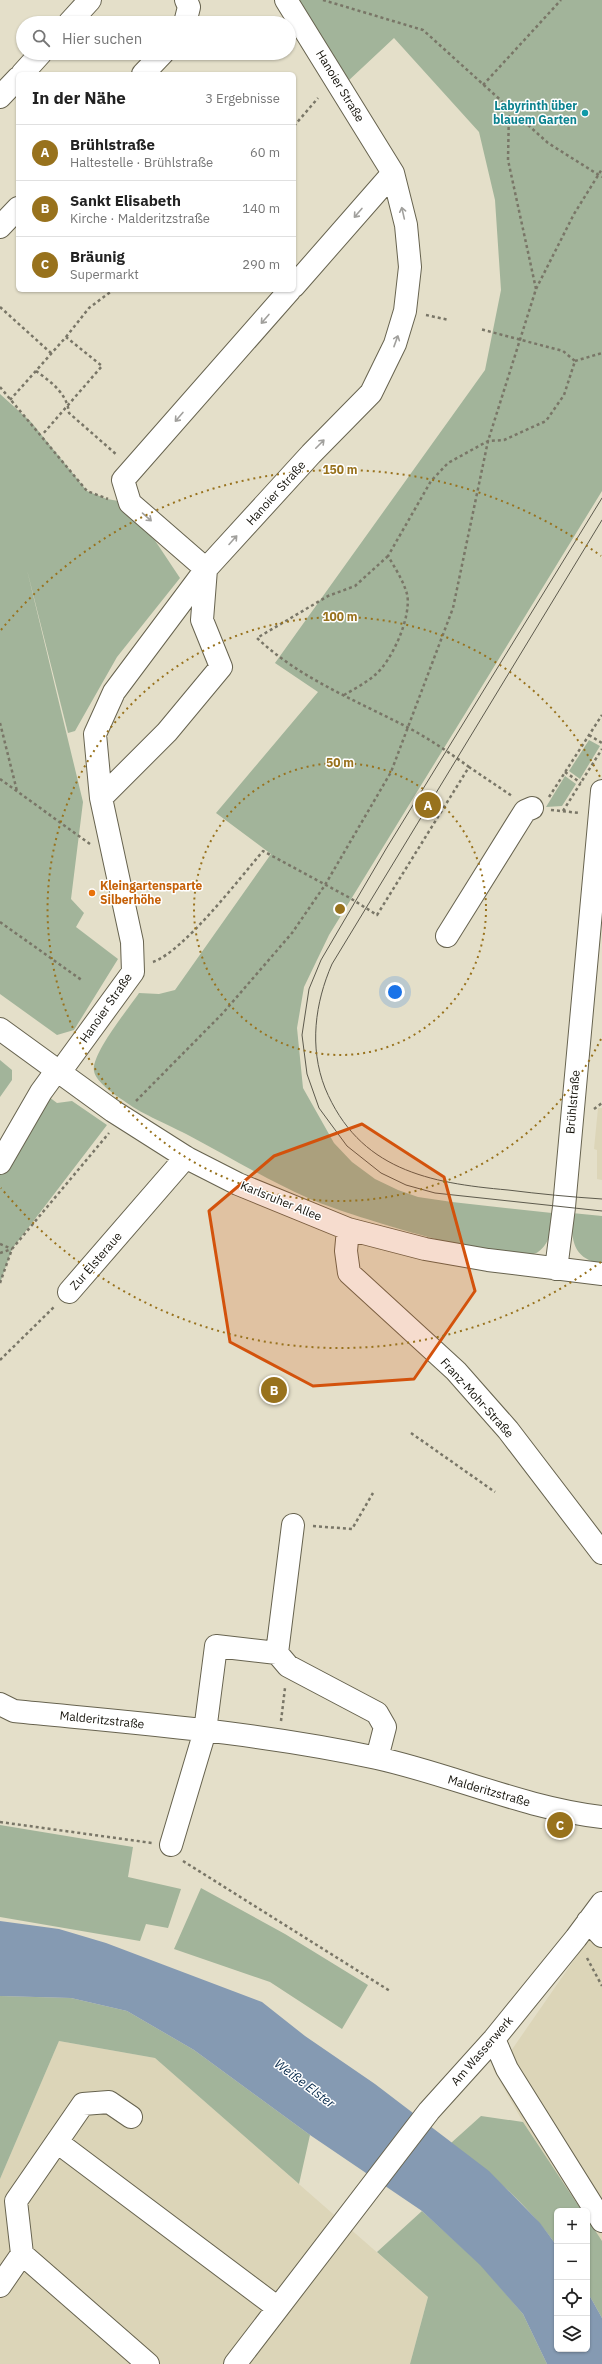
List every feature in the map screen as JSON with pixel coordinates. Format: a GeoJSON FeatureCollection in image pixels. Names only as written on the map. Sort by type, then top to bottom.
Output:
{"type":"FeatureCollection","features":[{"type":"Feature","properties":{"kind":"street"},"geometry":{"type":"LineString","coordinates":[[75,16],[90,0]]}},
{"type":"Feature","properties":{"kind":"street"},"geometry":{"type":"LineString","coordinates":[[186,0],[188,7],[186,16]]}},
{"type":"Feature","properties":{"kind":"street","name":"Hanoier Straße"},"geometry":{"type":"LineString","coordinates":[[286,0],[296,16]]}},
{"type":"Feature","properties":{"kind":"street","name":"Hanoier Straße"},"geometry":{"type":"LineString","coordinates":[[0,1163],[41,1092],[133,972],[132,942],[101,798],[95,734],[114,692],[206,569],[311,454],[371,393],[395,344],[406,311],[410,267],[406,225],[393,173],[296,16]]}},
{"type":"Feature","properties":{"kind":"street"},"geometry":{"type":"LineString","coordinates":[[24,72],[35,60]]}},
{"type":"Feature","properties":{"kind":"street"},"geometry":{"type":"LineString","coordinates":[[145,72],[156,60]]}},
{"type":"Feature","properties":{"kind":"street"},"geometry":{"type":"LineString","coordinates":[[0,96],[16,80]]}},
{"type":"Feature","properties":{"kind":"street"},"geometry":{"type":"LineString","coordinates":[[296,284],[393,173]]}},
{"type":"Feature","properties":{"kind":"street"},"geometry":{"type":"LineString","coordinates":[[0,227],[16,210]]}},
{"type":"Feature","properties":{"kind":"street"},"geometry":{"type":"LineString","coordinates":[[101,798],[167,732],[221,667],[202,620],[206,569],[130,503],[123,480],[288,292]]}},
{"type":"Feature","properties":{"kind":"street","name":"Brühlstraße"},"geometry":{"type":"LineString","coordinates":[[556,1270],[594,965],[602,791]]}},
{"type":"Feature","properties":{"kind":"street"},"geometry":{"type":"LineString","coordinates":[[447,936],[525,810],[536,809]]}},
{"type":"Feature","properties":{"kind":"street","name":"Karlsruher Allee"},"geometry":{"type":"LineString","coordinates":[[0,1030],[131,1123],[186,1157],[238,1184],[348,1228],[425,1249],[556,1270],[602,1274]]}},
{"type":"Feature","properties":{"kind":"street","name":"Zur Elsteraue"},"geometry":{"type":"LineString","coordinates":[[69,1292],[186,1157]]}},
{"type":"Feature","properties":{"kind":"street","name":"Franz-Mohr-Straße"},"geometry":{"type":"LineString","coordinates":[[348,1228],[346,1251],[349,1273],[456,1371],[508,1430],[602,1553]]}},
{"type":"Feature","properties":{"kind":"street"},"geometry":{"type":"LineString","coordinates":[[283,1660],[293,1524]]}},
{"type":"Feature","properties":{"kind":"street"},"geometry":{"type":"LineString","coordinates":[[171,1845],[205,1731],[216,1646],[283,1660],[377,1713],[385,1727],[377,1758]]}},
{"type":"Feature","properties":{"kind":"street","name":"Malderitzstraße"},"geometry":{"type":"LineString","coordinates":[[0,1704],[14,1711],[205,1731],[279,1741],[377,1758],[534,1805],[602,1817]]}},
{"type":"Feature","properties":{"kind":"street","name":"Am Wasserwerk"},"geometry":{"type":"LineString","coordinates":[[235,2364],[429,2111],[589,1932],[602,1903]]}},
{"type":"Feature","properties":{"kind":"street"},"geometry":{"type":"LineString","coordinates":[[494,2039],[507,2069],[602,2221]]}},
{"type":"Feature","properties":{"kind":"street"},"geometry":{"type":"LineString","coordinates":[[0,2286],[22,2254],[16,2201],[83,2104],[109,2102],[131,2116]]}},
{"type":"Feature","properties":{"kind":"street"},"geometry":{"type":"LineString","coordinates":[[57,2142],[278,2308]]}},
{"type":"Feature","properties":{"kind":"street"},"geometry":{"type":"LineString","coordinates":[[22,2254],[148,2364]]}},
{"type":"Feature","properties":{"kind":"path"},"geometry":{"type":"LineString","coordinates":[[323,0],[423,30],[548,143],[602,177]]}},
{"type":"Feature","properties":{"kind":"path"},"geometry":{"type":"LineString","coordinates":[[483,84],[561,0]]}},
{"type":"Feature","properties":{"kind":"path"},"geometry":{"type":"LineString","coordinates":[[296,124],[318,98]]}},
{"type":"Feature","properties":{"kind":"path"},"geometry":{"type":"LineString","coordinates":[[509,109],[508,160],[536,289]]}},
{"type":"Feature","properties":{"kind":"path"},"geometry":{"type":"LineString","coordinates":[[130,1107],[223,1013],[292,933],[325,885],[391,772],[409,728],[453,608],[488,441],[518,340],[536,289],[549,260],[602,169]]}},
{"type":"Feature","properties":{"kind":"path"},"geometry":{"type":"LineString","coordinates":[[10,400],[52,354],[89,308],[110,292]]}},
{"type":"Feature","properties":{"kind":"path"},"geometry":{"type":"LineString","coordinates":[[0,307],[52,354]]}},
{"type":"Feature","properties":{"kind":"path"},"geometry":{"type":"LineString","coordinates":[[480,330],[563,351],[575,361]]}},
{"type":"Feature","properties":{"kind":"path"},"geometry":{"type":"LineString","coordinates":[[42,435],[102,366],[66,337]]}},
{"type":"Feature","properties":{"kind":"path"},"geometry":{"type":"LineString","coordinates":[[575,361],[602,353]]}},
{"type":"Feature","properties":{"kind":"path"},"geometry":{"type":"LineString","coordinates":[[575,361],[564,394],[546,421],[504,440],[488,441],[448,463],[431,481],[388,556],[355,586],[328,596],[258,638],[274,654],[344,695],[409,728],[536,809],[600,815]]}},
{"type":"Feature","properties":{"kind":"path"},"geometry":{"type":"LineString","coordinates":[[36,371],[57,387],[68,405],[69,413],[122,459]]}},
{"type":"Feature","properties":{"kind":"path"},"geometry":{"type":"LineString","coordinates":[[0,387],[42,435],[87,491],[107,499],[130,503]]}},
{"type":"Feature","properties":{"kind":"path"},"geometry":{"type":"LineString","coordinates":[[344,695],[376,674],[392,652],[404,626],[407,596],[401,579],[388,556]]}},
{"type":"Feature","properties":{"kind":"path"},"geometry":{"type":"LineString","coordinates":[[536,809],[565,772],[602,716]]}},
{"type":"Feature","properties":{"kind":"path"},"geometry":{"type":"LineString","coordinates":[[0,723],[17,792]]}},
{"type":"Feature","properties":{"kind":"path"},"geometry":{"type":"LineString","coordinates":[[589,735],[602,743]]}},
{"type":"Feature","properties":{"kind":"path"},"geometry":{"type":"LineString","coordinates":[[150,963],[164,958],[181,945],[263,851],[377,915],[469,767]]}},
{"type":"Feature","properties":{"kind":"path"},"geometry":{"type":"LineString","coordinates":[[565,772],[581,783]]}},
{"type":"Feature","properties":{"kind":"path"},"geometry":{"type":"LineString","coordinates":[[0,779],[95,847]]}},
{"type":"Feature","properties":{"kind":"path"},"geometry":{"type":"LineString","coordinates":[[0,922],[83,981]]}},
{"type":"Feature","properties":{"kind":"path"},"geometry":{"type":"LineString","coordinates":[[0,1283],[12,1249],[110,1132]]}},
{"type":"Feature","properties":{"kind":"path"},"geometry":{"type":"LineString","coordinates":[[0,1244],[12,1249]]}},
{"type":"Feature","properties":{"kind":"path"},"geometry":{"type":"LineString","coordinates":[[0,1253],[12,1249]]}},
{"type":"Feature","properties":{"kind":"path","name":"Zur Elsteraue"},"geometry":{"type":"LineString","coordinates":[[0,1360],[69,1292]]}},
{"type":"Feature","properties":{"kind":"path"},"geometry":{"type":"LineString","coordinates":[[411,1433],[495,1492]]}},
{"type":"Feature","properties":{"kind":"path"},"geometry":{"type":"LineString","coordinates":[[293,1524],[352,1529],[373,1493]]}},
{"type":"Feature","properties":{"kind":"path"},"geometry":{"type":"LineString","coordinates":[[279,1741],[283,1660]]}},
{"type":"Feature","properties":{"kind":"path"},"geometry":{"type":"LineString","coordinates":[[0,1822],[171,1845],[185,1863],[390,1991]]}},
{"type":"Feature","properties":{"kind":"path"},"geometry":{"type":"LineString","coordinates":[[589,1932],[602,1986]]}},
{"type":"Feature","properties":{"kind":"highlighted area"},"geometry":{"type":"Polygon","coordinates":[[[362,1124],[444,1177],[475,1291],[414,1379],[313,1386],[230,1342],[209,1211],[274,1156],[362,1124]]]}},
{"type":"Feature","properties":{"kind":"shaded area"},"geometry":{"type":"Polygon","coordinates":[[[598,1108],[602,1108],[602,1180],[597,1179],[597,1150],[594,1149],[598,1108]]]}},
{"type":"Feature","properties":{"kind":"shaded area"},"geometry":{"type":"Polygon","coordinates":[[[601,1921],[602,2241],[590,2223],[590,2208],[580,2208],[523,2122],[493,2069],[504,2061],[601,1921]]]}},
{"type":"Feature","properties":{"kind":"shaded area"},"geometry":{"type":"Polygon","coordinates":[[[59,2041],[155,2058],[428,2297],[410,2364],[0,2364],[0,2179],[59,2041]]]}},
{"type":"Feature","properties":{"kind":"green space"},"geometry":{"type":"Polygon","coordinates":[[[296,0],[602,0],[602,491],[329,935],[304,987],[297,1028],[303,1088],[334,1143],[352,1162],[375,1179],[398,1190],[418,1197],[552,1213],[552,1224],[546,1244],[538,1252],[523,1255],[463,1246],[353,1215],[308,1198],[278,1184],[188,1135],[148,1116],[103,1085],[94,1071],[98,1054],[104,1043],[139,993],[159,994],[175,990],[271,854],[216,813],[318,692],[275,663],[485,370],[501,290],[495,200],[479,132],[394,38],[347,82],[296,0]]]}},
{"type":"Feature","properties":{"kind":"green space"},"geometry":{"type":"Polygon","coordinates":[[[0,394],[31,422],[87,491],[107,499],[130,503],[180,578],[117,657],[75,731],[68,733],[27,570],[83,802],[71,899],[84,913],[76,927],[118,959],[74,1030],[57,1035],[0,994],[0,394]]]}},
{"type":"Feature","properties":{"kind":"green space"},"geometry":{"type":"Polygon","coordinates":[[[589,740],[600,746],[580,779],[569,771],[589,740]]]}},
{"type":"Feature","properties":{"kind":"green space"},"geometry":{"type":"Polygon","coordinates":[[[565,776],[576,784],[562,806],[546,807],[565,776]]]}},
{"type":"Feature","properties":{"kind":"green space"},"geometry":{"type":"Polygon","coordinates":[[[0,1060],[12,1070],[12,1080],[0,1097],[0,1060]]]}},
{"type":"Feature","properties":{"kind":"green space"},"geometry":{"type":"Polygon","coordinates":[[[49,1097],[57,1103],[72,1101],[107,1125],[12,1249],[0,1283],[0,1161],[49,1097]]]}},
{"type":"Feature","properties":{"kind":"green space"},"geometry":{"type":"Polygon","coordinates":[[[572,1213],[602,1216],[602,1263],[592,1261],[585,1257],[575,1246],[572,1231],[572,1213]]]}},
{"type":"Feature","properties":{"kind":"green space"},"geometry":{"type":"Polygon","coordinates":[[[0,1825],[133,1847],[128,1877],[181,1889],[168,1928],[146,1924],[140,1941],[0,1917],[0,1825]]]}},
{"type":"Feature","properties":{"kind":"green space"},"geometry":{"type":"Polygon","coordinates":[[[201,1888],[285,1934],[368,1985],[342,2029],[270,1982],[174,1949],[201,1888]]]}},
{"type":"Feature","properties":{"kind":"green space"},"geometry":{"type":"Polygon","coordinates":[[[0,1996],[71,1998],[127,2011],[194,2050],[310,2135],[299,2184],[155,2058],[59,2041],[0,2179],[0,1996]]]}},
{"type":"Feature","properties":{"kind":"green space"},"geometry":{"type":"Polygon","coordinates":[[[481,2116],[523,2122],[580,2208],[554,2208],[554,2242],[534,2217],[508,2190],[451,2143],[481,2116]]]}},
{"type":"Feature","properties":{"kind":"green space"},"geometry":{"type":"Polygon","coordinates":[[[422,2211],[481,2265],[523,2314],[547,2364],[410,2364],[428,2297],[377,2252],[422,2211]]]}},
{"type":"Feature","properties":{"kind":"green space"},"geometry":{"type":"Polygon","coordinates":[[[590,2223],[602,2241],[602,2318],[590,2296],[590,2223]]]}},
{"type":"Feature","properties":{"kind":"water","name":"Weiße Elster"},"geometry":{"type":"Polygon","coordinates":[[[0,1921],[59,1929],[106,1943],[262,2002],[305,2036],[375,2084],[489,2171],[540,2223],[554,2242],[554,2352],[590,2352],[590,2296],[602,2318],[602,2364],[547,2364],[523,2314],[480,2265],[422,2211],[310,2135],[194,2050],[127,2011],[71,1998],[0,1996],[0,1921]]]}},
{"type":"Feature","properties":{"kind":"tram line"},"geometry":{"type":"LineString","coordinates":[[602,498],[386,849],[321,960],[309,989],[302,1035],[307,1074],[319,1108],[347,1146],[381,1173],[406,1185],[435,1193],[602,1211]]}},
{"type":"Feature","properties":{"kind":"tram line"},"geometry":{"type":"LineString","coordinates":[[602,520],[332,964],[321,994],[316,1025],[317,1057],[325,1088],[339,1116],[357,1138],[377,1154],[400,1167],[424,1176],[451,1183],[532,1193],[602,1199]]}},
{"type":"Feature","properties":{"kind":"place","name":"Labyrinth über blauem Garten"},"geometry":{"type":"Point","coordinates":[585,113]}},
{"type":"Feature","properties":{"kind":"place","name":"Brühlstraße"},"geometry":{"type":"Point","coordinates":[428,805]}},
{"type":"Feature","properties":{"kind":"place","name":"Kleingartensparte Silberhöhe"},"geometry":{"type":"Point","coordinates":[92,893]}},
{"type":"Feature","properties":{"kind":"place","name":"Sankt Elisabeth"},"geometry":{"type":"Point","coordinates":[274,1390]}},
{"type":"Feature","properties":{"kind":"place","name":"Bräunig"},"geometry":{"type":"Point","coordinates":[560,1825]}}]}
